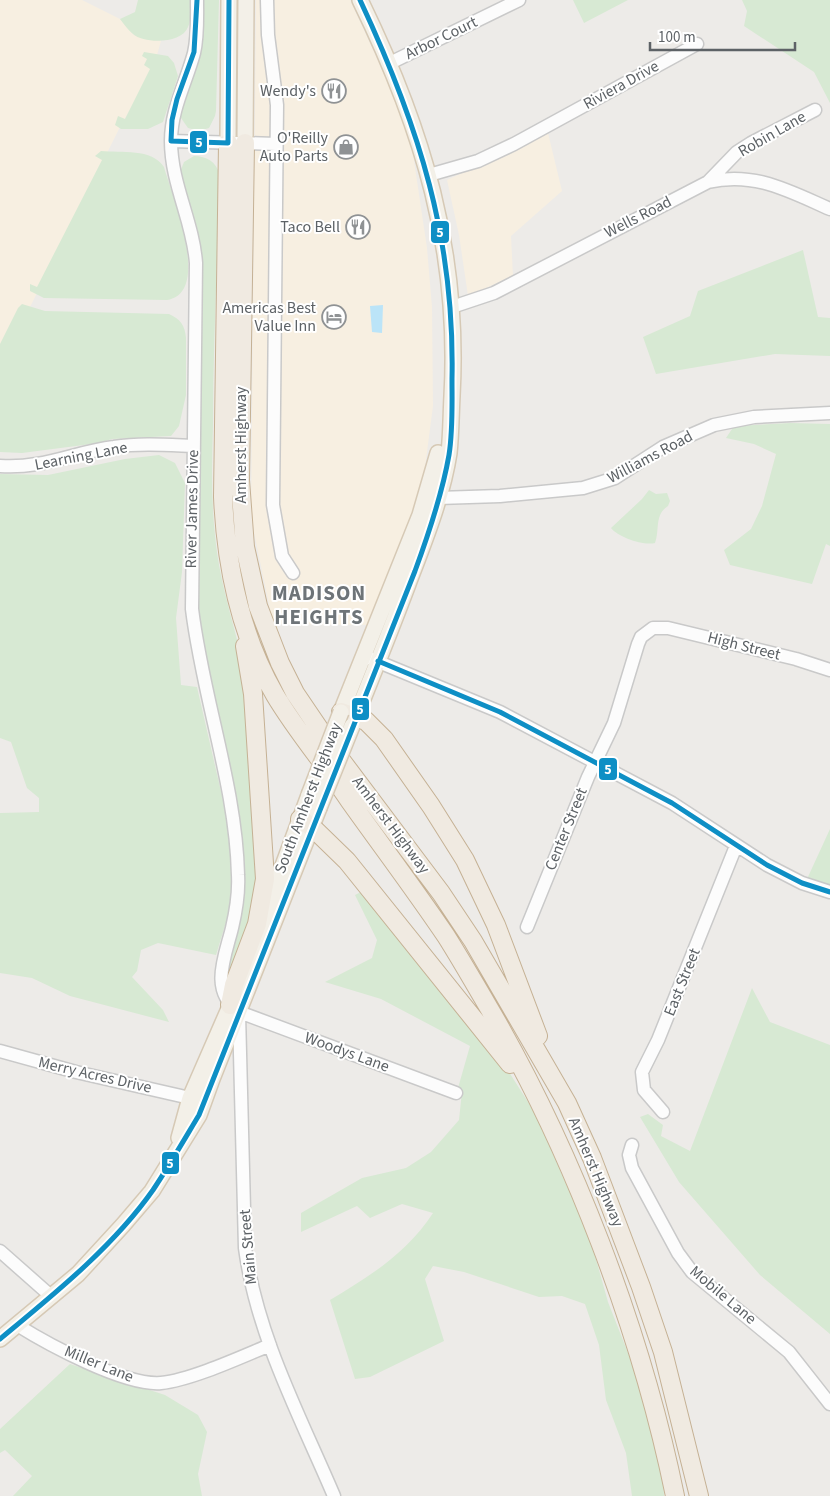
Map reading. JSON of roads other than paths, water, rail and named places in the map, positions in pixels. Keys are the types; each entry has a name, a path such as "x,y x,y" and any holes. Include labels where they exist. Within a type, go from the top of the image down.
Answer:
{"highway":[{"name":"Amherst Highway","path":"236,143 223,497 225,531 236,594 254,648 274,694 301,735 346,794 446,936 501,1030 536,1096 596,1233 635,1346 660,1429 675,1496"},
{"name":"Amherst Highway","path":"236,143 240,480 245,547 258,606 280,663 295,693 335,752 408,846 468,933 567,1103 595,1166 648,1306 663,1352 700,1496"},
{"path":"234,1009 234,985 257,924 265,879 253,694 236,594"},
{"path":"350,718 366,721 384,739 431,806 464,860 496,925 539,1040 567,1103"},
{"path":"306,823 347,861 512,1066 552,1132"}],"main road":[{"name":"Amherst Highway","path":"229,0 236,143"},
{"name":"Amherst Highway","path":"236,143 246,0"},
{"name":"South Amherst Highway","path":"360,0 390,63 414,126 429,175 440,225 452,307 454,347 448,454 438,498 426,537 371,659"},
{"name":"South Amherst Highway","path":"306,823 319,808 420,515 451,414"},
{"name":"South Amherst Highway","path":"0,1339 78,1274 124,1225 152,1191 199,1115 234,1009 306,823 309,795 350,718"},
{"name":"South Amherst Highway","path":"174,1154 190,1098 234,1009"}],"street":[{"name":"River James Drive","path":"197,0 194,52 177,99 172,120 171,141 176,188 191,227 194,245 192,609 197,651 228,794 238,854 238,898 220,974 221,982 234,1009"},
{"path":"268,0 268,36 277,104 273,505 282,556 293,573"},
{"name":"Arbor Court","path":"390,63 519,0"},
{"name":"Riviera Drive","path":"429,175 478,161 514,144 697,44"},
{"name":"Robin Lane","path":"708,182 738,152 751,143 815,110"},
{"path":"171,141 276,144"},
{"name":"Wells Road","path":"452,307 494,293 708,182 734,178 766,181 830,209"},
{"name":"Williams Road","path":"438,498 500,496 582,488 615,478 663,447 714,425 754,417 830,413"},
{"name":"Learning Lane","path":"0,466 41,465 115,447 192,446"},
{"name":"High Street","path":"657,628 723,640 830,670"},
{"name":"Center Street","path":"526,927 595,763 614,723 638,644 646,632 657,628"},
{"path":"371,659 500,712 672,803 736,846 802,883 830,892"},
{"name":"East Street","path":"663,1112 644,1090 642,1072 661,1031 736,846"},
{"name":"Woodys Lane","path":"234,1009 456,1093"},
{"name":"Main Street","path":"234,1009 245,1248 253,1294 270,1345 334,1496"},
{"name":"Merry Acres Drive","path":"0,1051 76,1072 190,1098"},
{"name":"Mobile Lane","path":"632,1144 629,1155 632,1168 683,1259 706,1285 757,1324 789,1352 830,1404"},
{"path":"0,1251 52,1297"},
{"name":"Miller Lane","path":"17,1325 40,1339 102,1368 150,1383 174,1380 270,1345"}],"water":[{"path":"383,305 382,333 372,332 370,306"}],"place":[{"name":"Wendy's","path":"334,91"},
{"name":"O'Reilly Auto Parts","path":"346,147"},
{"name":"Taco Bell","path":"358,227"},
{"name":"Americas Best Value Inn","path":"334,317"}],"district":[{"name":"MADISON HEIGHTS","path":"319,605"}]}
